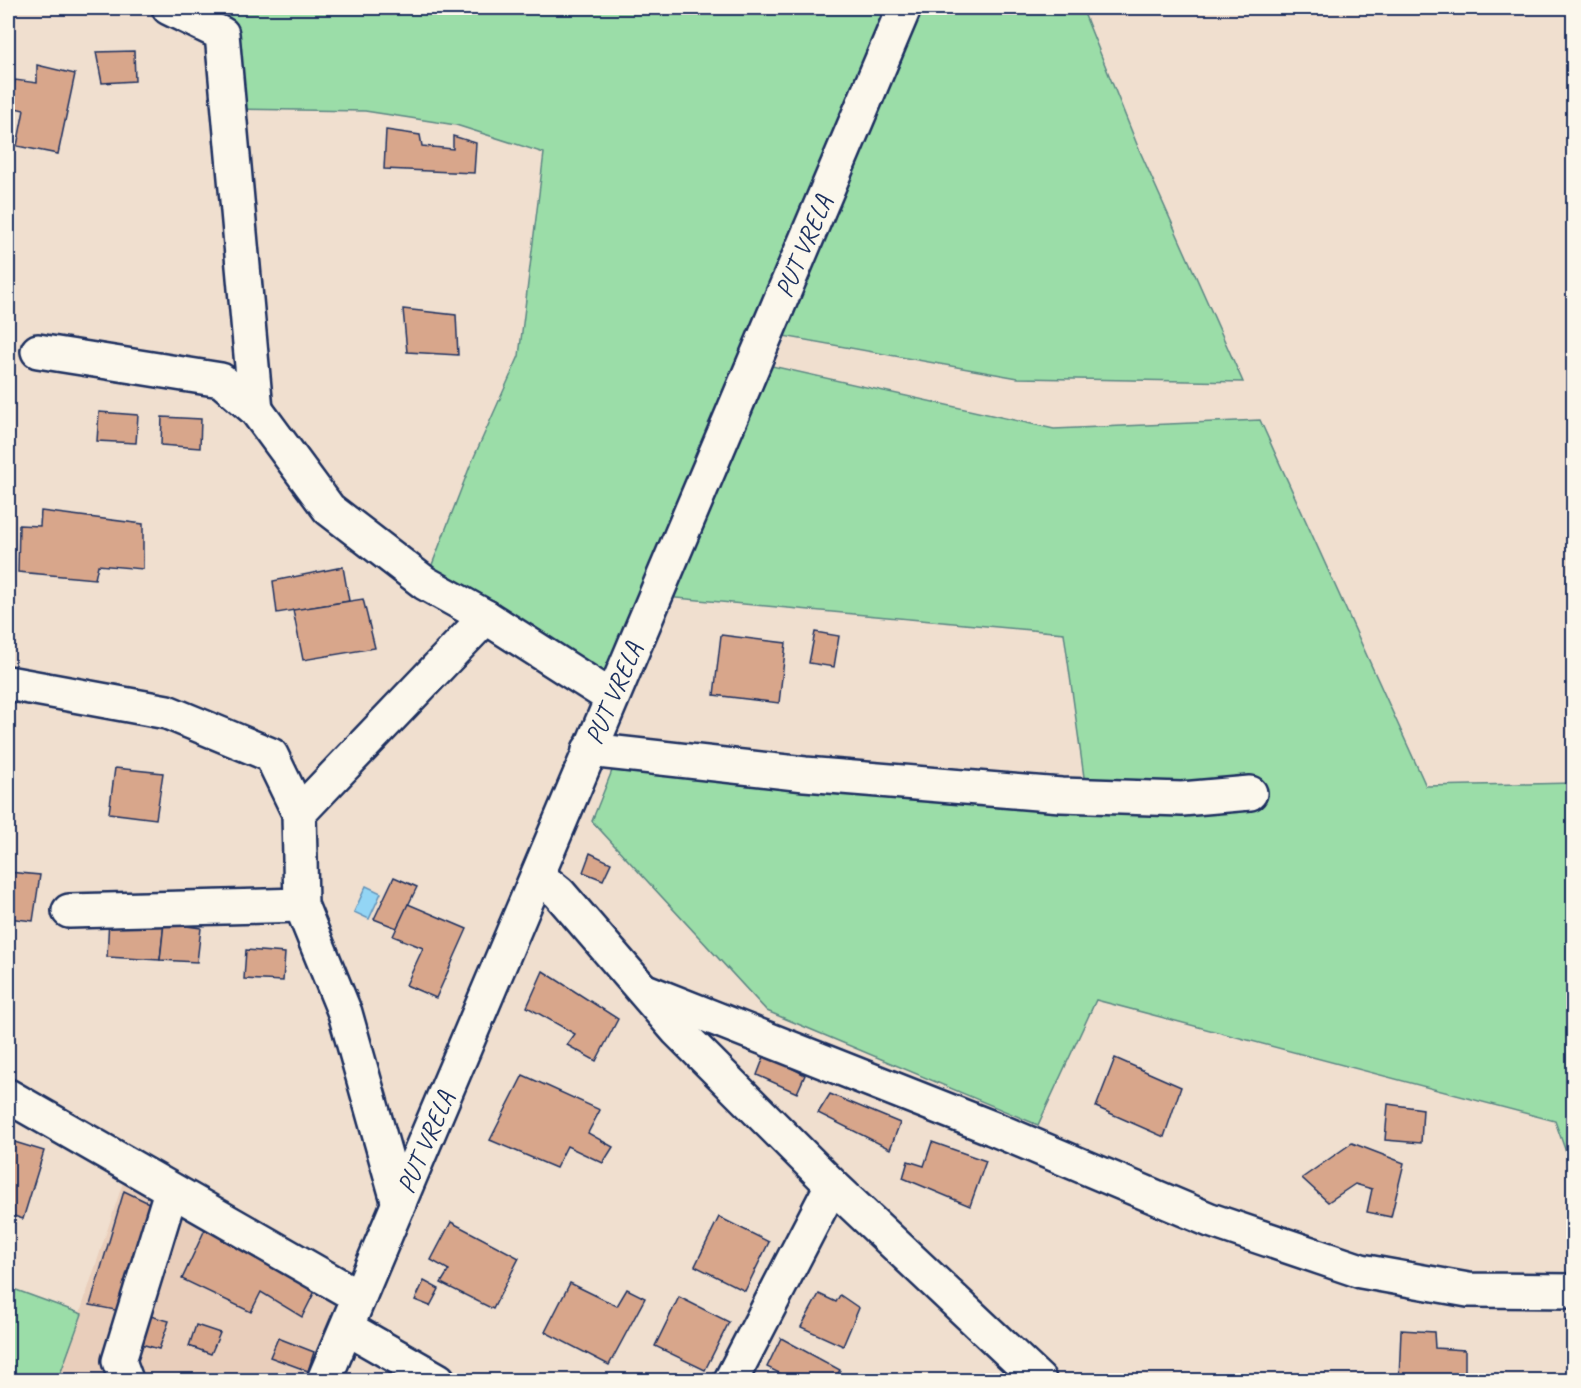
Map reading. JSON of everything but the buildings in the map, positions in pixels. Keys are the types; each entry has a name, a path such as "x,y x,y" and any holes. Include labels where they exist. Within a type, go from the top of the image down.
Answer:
{"street":[{"path":"169,8 222,34 256,410"},
{"name":"PUT VRELA","path":"324,1380 904,8"},
{"path":"38,351 221,380 256,410 329,509 425,584 486,617 611,697"},
{"path":"299,813 486,617"},
{"path":"8,683 167,712 271,755 299,813 301,905 345,1013 399,1204"},
{"path":"589,750 805,774 1061,795 1182,799 1250,793"},
{"path":"538,876 559,893 676,1030 832,1185 1039,1380"},
{"path":"69,910 301,905"},
{"path":"643,990 992,1128 1209,1220 1361,1271 1468,1290 1574,1291"},
{"path":"8,1096 358,1297"},
{"path":"731,1380 832,1185"},
{"path":"126,1380 119,1361 171,1191"},
{"path":"347,1328 438,1380"}],"shaded area":[{"path":"129,1164 359,1297 324,1380 58,1380"}],"green space":[{"path":"172,8 1082,8 1138,147 1243,382 1018,378 767,333 754,362 1054,429 1260,420 1426,786 1573,783 1573,1172 1555,1121 1096,1000 1038,1125 767,1011 592,821 625,738 1088,806 1064,633 654,596 611,697 425,583 470,466 519,356 544,153 456,125 365,111 228,109 208,24"},
{"path":"8,1287 82,1314 58,1380 8,1380"}],"water":[{"path":"366,886 381,893 369,919 354,912"}]}
